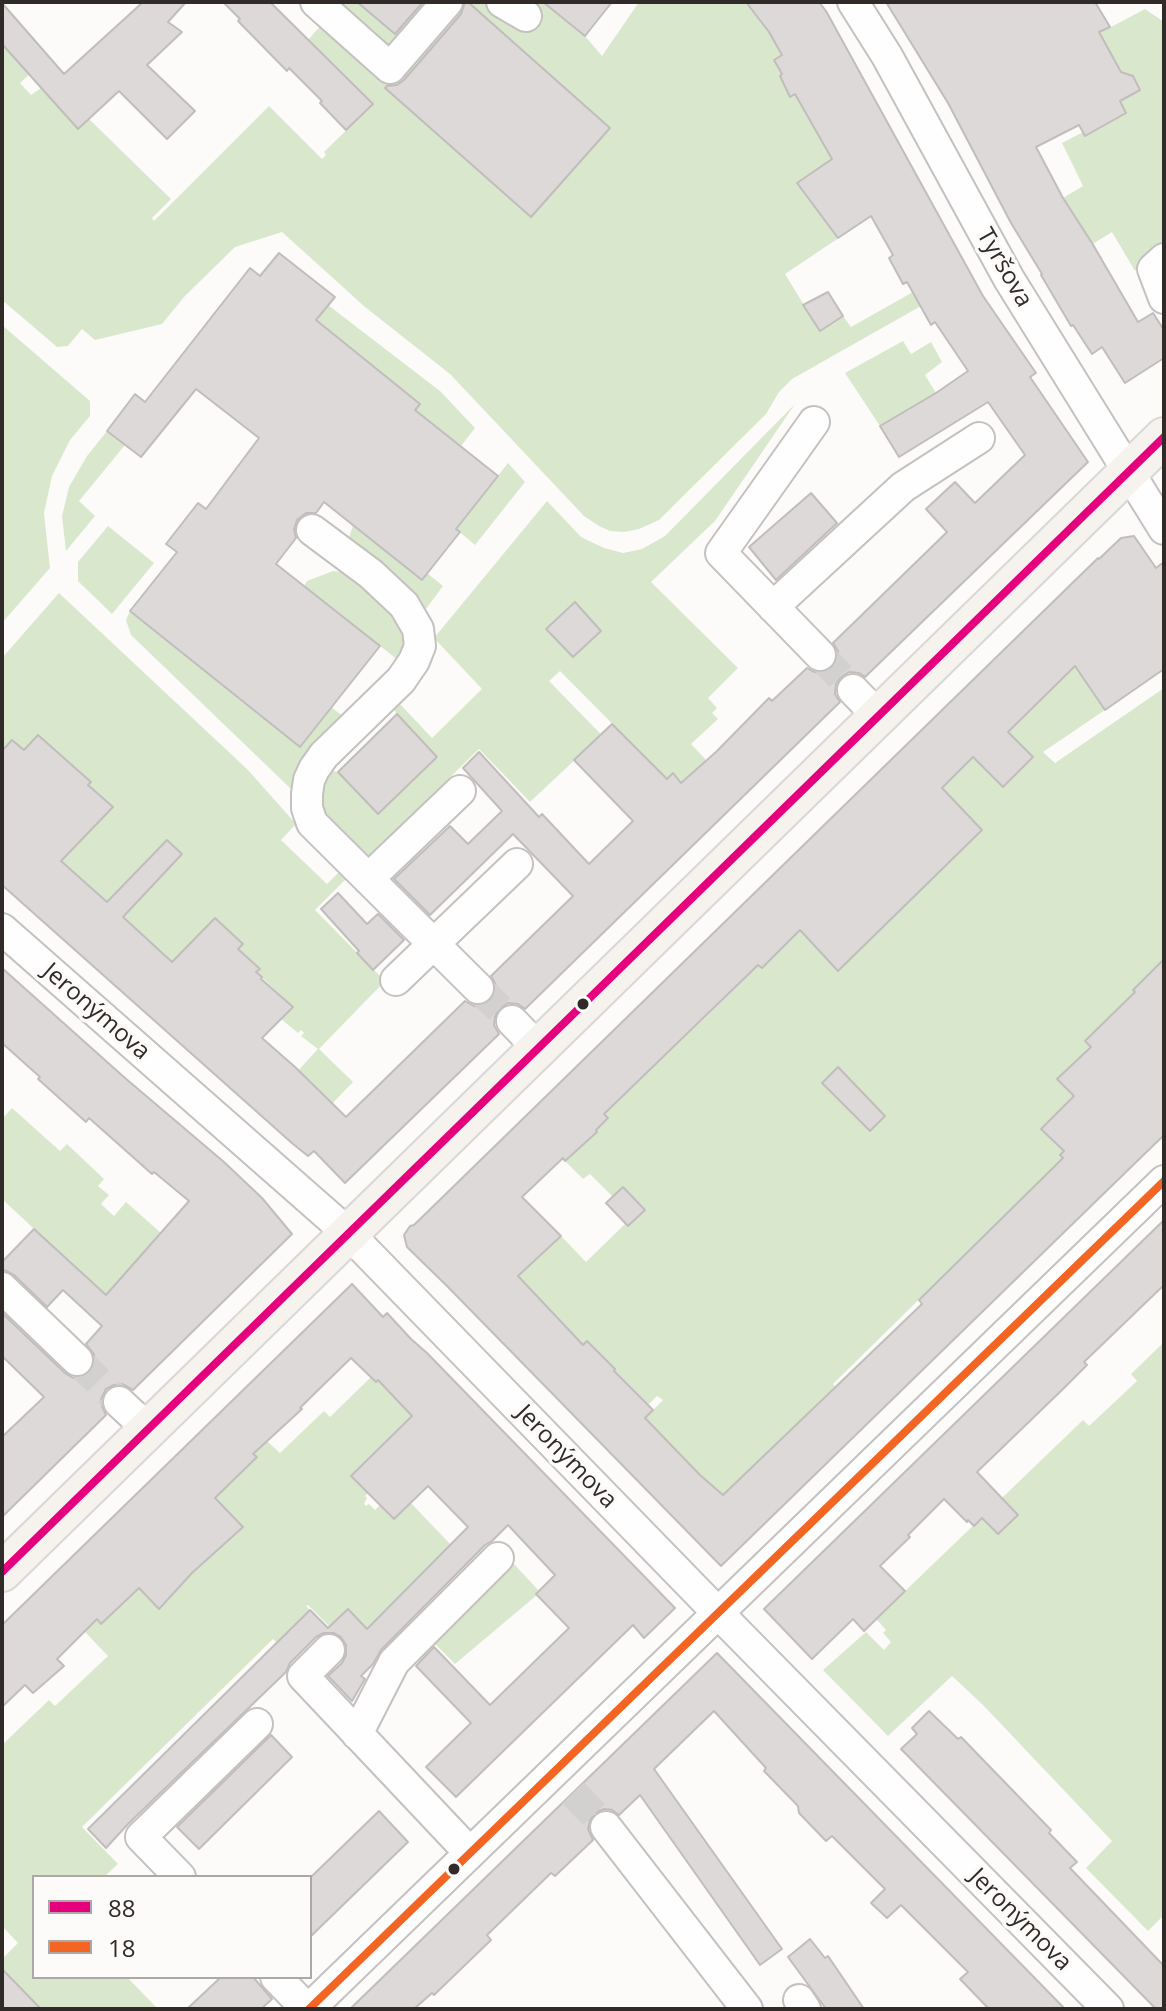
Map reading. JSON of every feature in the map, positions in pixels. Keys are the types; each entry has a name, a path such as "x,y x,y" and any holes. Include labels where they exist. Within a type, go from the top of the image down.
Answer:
{"main road":[{"path":"2,1572 538,1048 866,703 1164,437"}],"street":[{"path":"316,2 390,68 447,2"},
{"name":"Tyršova","path":"857,3 1009,279 1164,529"},
{"path":"1164,259 1153,269 1164,298"},
{"path":"814,422 721,553 820,655"},
{"path":"773,607 903,487 979,438"},
{"path":"312,530 371,574 404,605 418,629 420,646 401,680 324,755 314,769 307,794 312,823 478,988"},
{"path":"368,879 460,791"},
{"path":"396,980 517,864"},
{"name":"Jeronýmova","path":"2,929 349,1234 1108,2009"},
{"path":"512,1021 538,1048"},
{"path":"278,1979 308,2009 470,1853 563,1782 718,1613 1164,1181"},
{"path":"2,1288 77,1360"},
{"path":"119,1402 148,1429"},
{"path":"357,1734 394,1662 498,1558"},
{"path":"329,1650 303,1676 470,1853"},
{"path":"178,1875 141,1837 257,1724"},
{"path":"606,1827 747,2009"}],"green space":[{"path":"341,2 542,2 585,36 602,56 639,2 746,2 773,37 782,55 774,60 790,96 802,90 867,219 785,274 820,331 843,316 851,327 913,292 921,306 792,379 779,392 766,414 659,520 624,532 610,531 584,516 450,374 365,307 282,232 235,247 184,297 162,324 95,340 82,329 68,346 57,347 2,300 2,25 24,32 5,48 29,75 20,83 31,95 41,88 78,129 89,119 171,199 152,218 154,221 269,106 322,159 326,155 324,152 372,105 308,40"},
{"path":"1145,9 1164,22 1164,241 1135,271 1112,232 1091,245 1063,198 1083,186 1062,143 1083,132 1086,136 1125,113 1120,101 1140,90 1133,76 1121,72 1092,48 1105,18 1111,27"},
{"path":"328,305 440,391 475,428 461,446 415,410 420,404 316,320"},
{"path":"2,325 90,401 90,416 70,440 52,476 44,513 50,568 2,623"},
{"path":"903,341 911,354 931,342 942,362 925,375 936,393 880,426 845,373"},
{"path":"795,404 715,521 651,582 738,668 708,698 717,708 712,713 718,719 691,744 707,761 681,783 673,773 667,779 560,671 549,681 628,762 579,756 530,802 479,749 362,863 326,828 315,796 325,770 338,772 378,813 435,758 439,759 396,713 390,702 414,688 400,704 432,738 482,689 434,638 547,501 581,537 604,548 623,553 642,549 665,536","holes":["575,602 601,630 573,657 546,629"]},
{"path":"107,431 125,445 79,501 95,516 66,551 62,516 69,487 87,456"},
{"path":"508,463 525,482 475,545 456,529"},
{"path":"353,525 443,586 420,617 359,553 349,538"},
{"path":"108,526 154,563 112,614 78,581 78,562"},
{"path":"333,571 360,574 407,631 403,664 304,586 307,581"},
{"path":"59,593 248,770 296,824 281,840 327,884 343,868 349,876 315,910 385,981 319,1049 353,1082 327,1109 323,1095 309,1081 293,1076 318,1049 301,1036 304,1033 301,1030 298,1033 281,1019 293,1007 256,972 259,969 179,970 107,901 60,862 84,790 90,782 38,735 24,750 12,740 2,751 2,658","holes":["148,859 164,873 142,897 133,888 108,901","215,918 242,944 211,949 197,936"]},
{"path":"130,611 299,746 331,707 348,720 300,790 291,789 131,635 126,620"},
{"path":"1103,635 1105,710 1043,752 1055,763 1164,688 1164,1068 950,1269 717,1501 717,1490 645,1418 663,1400 657,1396 640,1413 615,1369 587,1341 580,1347 518,1276 561,1236 586,1262 626,1223 629,1226 645,1210 623,1187 613,1197 590,1174 583,1179 564,1160 597,1132 608,1118 604,1114 706,1017 756,963 762,968 973,757 1004,787 1033,757 1004,727 1039,701"},
{"path":"12,1108 60,1151 67,1144 104,1179 98,1186 109,1195 101,1204 114,1216 126,1202 161,1233 106,1296 2,1199 2,1119"},
{"path":"1164,1342 1164,1915 1148,1931 1086,1868 1112,1841 952,1676 888,1736 823,1670 866,1632 884,1650 891,1642 876,1619 1083,1420 1089,1426 1137,1381 1131,1374"},
{"path":"371,1377 380,1378 390,1393 414,1414 352,1476 368,1493 365,1496 366,1506 369,1504 375,1510 380,1505 394,1519 411,1503 451,1545 367,1628 348,1609 330,1627 306,1606 310,1610 277,1643 273,1639 82,1827 118,1864 106,1875 32,1875 32,1979 129,1979 158,2009 41,2009 2,1969 2,1959 18,1943 2,1926 2,1745 49,1700 55,1706 108,1656 85,1632 97,1619 102,1624 124,1602 215,1498 256,1458 253,1454 267,1441 280,1453 324,1411 330,1417"},
{"path":"514,1564 539,1591 537,1595 455,1664 433,1642"}],"building":[{"path":"143,2 186,2 168,22 182,32 147,65 195,111 167,139 119,91 78,129 2,44 2,3 64,74"},
{"path":"223,2 270,2 373,104 346,130 320,103 322,101 289,68 287,71"},
{"path":"357,2 423,2 395,34"},
{"path":"465,2 610,128 531,217 385,88 404,80 461,14"},
{"path":"543,2 612,2 585,36"},
{"path":"746,2 819,2 826,11 983,296 1036,373 1030,377 1088,462 865,677 849,672 840,678 835,694 840,702 525,1009 508,1003 499,1009 494,1025 499,1034 345,1183 314,1151 308,1156 293,1144 2,885 2,751 12,740 24,750 38,735 91,782 88,785 113,807 61,861 107,902 167,840 182,854 123,917 172,962 215,918 243,944 238,949 260,969 256,972 261,979 293,1007 262,1038 346,1117 465,1001 474,1006 490,1001 496,992 491,976 573,896 513,834 430,915 394,879 450,826 468,844 502,811 463,768 479,752 539,817 542,814 589,864 633,821 574,760 612,724 667,779 673,773 681,783 769,698 772,701 807,668 824,673 833,667 838,651 833,643 947,532 926,509 955,482 975,503 1025,455 988,402 899,457 880,426 968,371 935,322 931,325 907,282 903,284 889,258 893,255 871,216 838,238 797,183 832,159 795,94 790,97 774,60 782,55"},
{"path":"886,2 1095,2 1110,27 1099,32 1121,72 1133,76 1140,90 1120,101 1126,113 1085,136 1079,125 1036,147 1138,322 1153,313 1164,330 1164,358 1125,383 1102,347 1092,354 1071,326 1041,275 948,103"},
{"path":"279,253 335,297 316,320 420,404 415,410 498,476 456,529 460,532 422,580 324,502 316,513 306,513 297,520 294,529 296,538 276,564 380,646 300,747 130,611 177,552 166,544 198,503 206,509 259,438 196,389 141,457 107,431 135,394 145,402 250,268 260,276"},
{"path":"828,292 843,316 820,331 803,305"},
{"path":"811,493 837,523 776,580 749,547"},
{"path":"1134,536 1156,568 1164,562 1164,669 1105,710 1075,666 1008,732 1033,757 1003,787 973,757 942,788 982,830 838,971 800,930 762,968 758,965 604,1114 608,1118 597,1132 565,1161 563,1158 522,1197 561,1236 518,1276 583,1345 587,1341 615,1369 653,1410 645,1418 723,1495 922,1304 919,1300 1063,1158 1060,1155 1064,1151 1041,1129 1074,1096 1057,1079 1091,1047 1085,1041 1164,959 1164,1135 721,1566 407,1247 404,1235 1098,558 1121,538"},
{"path":"575,602 601,631 573,657 546,629"},
{"path":"397,714 437,757 378,814 338,772"},
{"path":"338,893 367,924 378,914 404,940 373,970 321,909"},
{"path":"2,968 224,1162 262,1198 292,1234 133,1390 122,1384 106,1389 101,1399 106,1415 2,1517 2,1437 44,1397 2,1356 2,1313 73,1378 83,1377 94,1365 94,1354 86,1344 102,1326 63,1290 47,1307 14,1275 2,1270 2,1262 34,1229 106,1295 189,1201 154,1172 152,1174 89,1118 86,1122 2,1043"},
{"path":"838,1067 885,1116 870,1131 822,1083"},
{"path":"623,1187 645,1210 628,1226 606,1203"},
{"path":"1164,1220 1164,1285 977,1472 1018,1515 998,1534 982,1518 974,1526 967,1522 944,1499 880,1566 905,1591 864,1631 853,1619 812,1659 764,1609"},
{"path":"352,1284 383,1317 387,1313 427,1353 675,1608 644,1638 633,1625 456,1797 426,1767 471,1723 416,1666 434,1647 490,1705 569,1628 536,1594 555,1575 508,1525 381,1650 361,1676 365,1679 352,1701 328,1676 342,1663 346,1645 334,1633 324,1633 316,1637 290,1663 286,1672 106,1848 88,1829 310,1610 328,1628 348,1609 367,1629 468,1527 428,1486 394,1519 351,1476 412,1416 378,1380 376,1382 351,1358 253,1454 257,1457 215,1498 243,1527 192,1573 159,1609 139,1588 101,1624 97,1619 57,1659 64,1666 33,1693 25,1685 2,1707 2,1625"},
{"path":"717,1653 1065,2009 989,2009 960,1979 968,1972 901,1905 887,1918 871,1903 885,1889 832,1836 826,1841 799,1813 798,1806 714,1711 654,1769 782,1949 760,1965 640,1795 619,1815 604,1809 594,1813 588,1829 593,1840 555,1876 551,1873 487,1935 491,1940 434,1995 432,1993 414,2009 350,2009"},
{"path":"929,1711 958,1739 961,1737 1051,1830 1049,1833 1077,1862 1070,1868 1164,1966 1164,2009 1156,2009 901,1749 917,1734 912,1728"},
{"path":"271,1735 292,1757 199,1849 177,1827"},
{"path":"379,1811 408,1842 312,1935 312,1876"},
{"path":"810,1939 825,1958 828,1956 864,2009 826,2009 788,1957"},
{"path":"2,1969 41,2009 2,2009"},
{"path":"219,1979 255,1979 272,1999 261,2009 187,2009"}],"tunnel":[{"path":"820,655 853,690"},
{"path":"478,988 512,1021"},
{"path":"77,1360 119,1402"},
{"path":"573,1793 606,1827"}],"transit line":[{"name":"88","path":"2,1572 1164,437"},
{"name":"18","path":"309,2009 1164,1181"}]}
